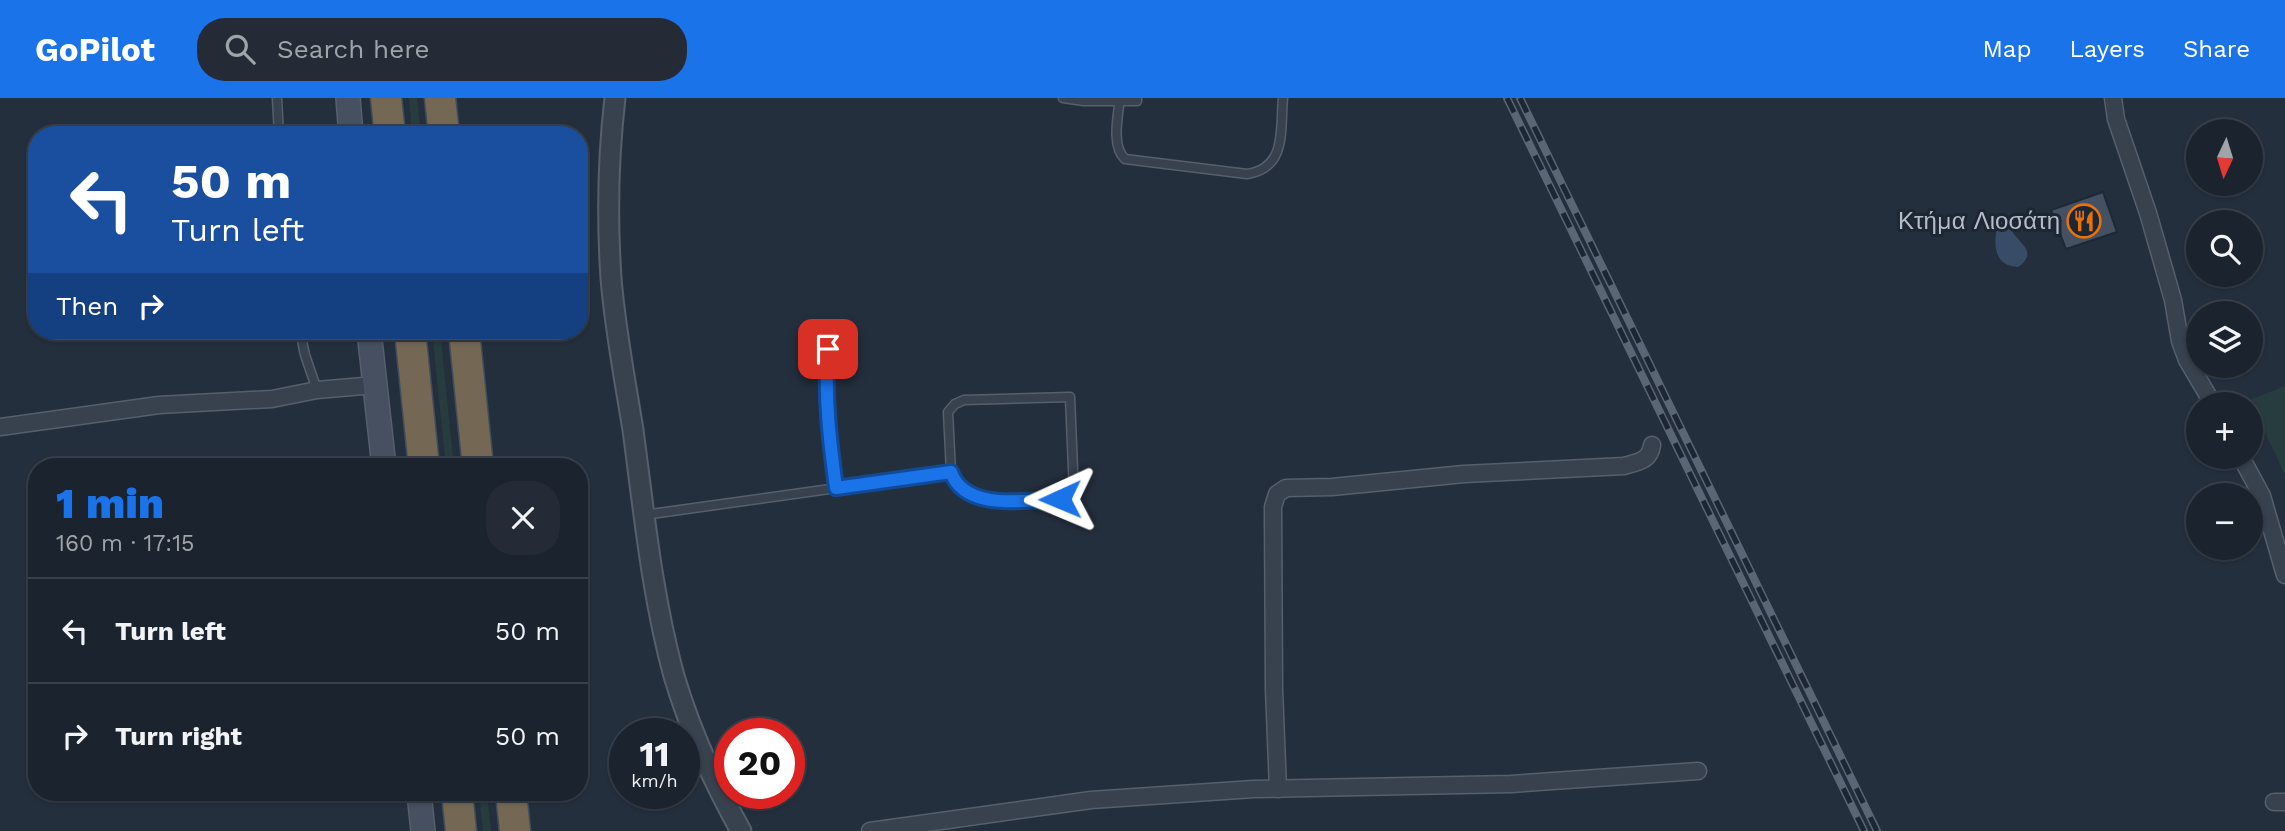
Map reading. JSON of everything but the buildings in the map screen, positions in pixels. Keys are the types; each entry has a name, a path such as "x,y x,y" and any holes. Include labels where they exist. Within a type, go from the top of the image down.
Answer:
{"highway":[{"path":"386,98 389,126"},
{"path":"440,98 443,126"},
{"path":"411,340 423,458"},
{"path":"465,340 477,458"},
{"path":"458,801 461,831"},
{"path":"512,801 514,831"}],"main road":[{"path":"348,98 350,126"},
{"path":"370,340 383,458"},
{"path":"420,801 423,831"}],"street":[{"path":"615,98 608,201 611,279 644,514 663,626 680,695 696,741 741,831"},
{"path":"2113,98 2116,119 2173,300 2180,341 2187,360 2206,392"},
{"path":"0,427 159,405 272,399 317,390 375,384"},
{"path":"1278,789 1274,689 1273,520 1277,494 1286,488 1332,487 1464,474 1624,466 1643,461 1649,456 1652,445"},
{"path":"2247,469 2262,496 2285,575"},
{"path":"870,831 1091,800 1278,789 1511,784 1698,771"}],"lane":[{"path":"277,98 279,126"},
{"path":"1063,98 1084,101 1137,101 1138,98"},
{"path":"1119,99 1117,143 1119,154 1125,159 1247,174 1257,173 1268,167 1276,155 1283,98"},
{"path":"302,340 317,390"},
{"path":"828,349 827,413 836,488"},
{"path":"1070,397 1074,493 1060,499 985,501 960,488 951,472 948,412 955,404 964,400 1070,397"},
{"path":"644,514 951,472"}],"green space":[{"path":"409,98 417,98 420,126 411,126"},
{"path":"433,340 441,340 453,458 445,458"},
{"path":"2285,386 2285,475 2263,428 2263,395"},
{"path":"480,801 488,801 491,831 483,831"}],"water":[{"path":"2004,221 2011,225 2013,233 2026,250 2027,258 2018,267 2004,263 1997,252 1998,223"}],"railway":[{"path":"1507,98 1864,831"},
{"path":"1520,98 1877,831"}],"place":[{"name":"Κτήμα Λιοσάτη","path":"2084,221"}],"route":[{"path":"828,349 827,413 836,488 951,472 960,488 985,501 1060,499"}]}
